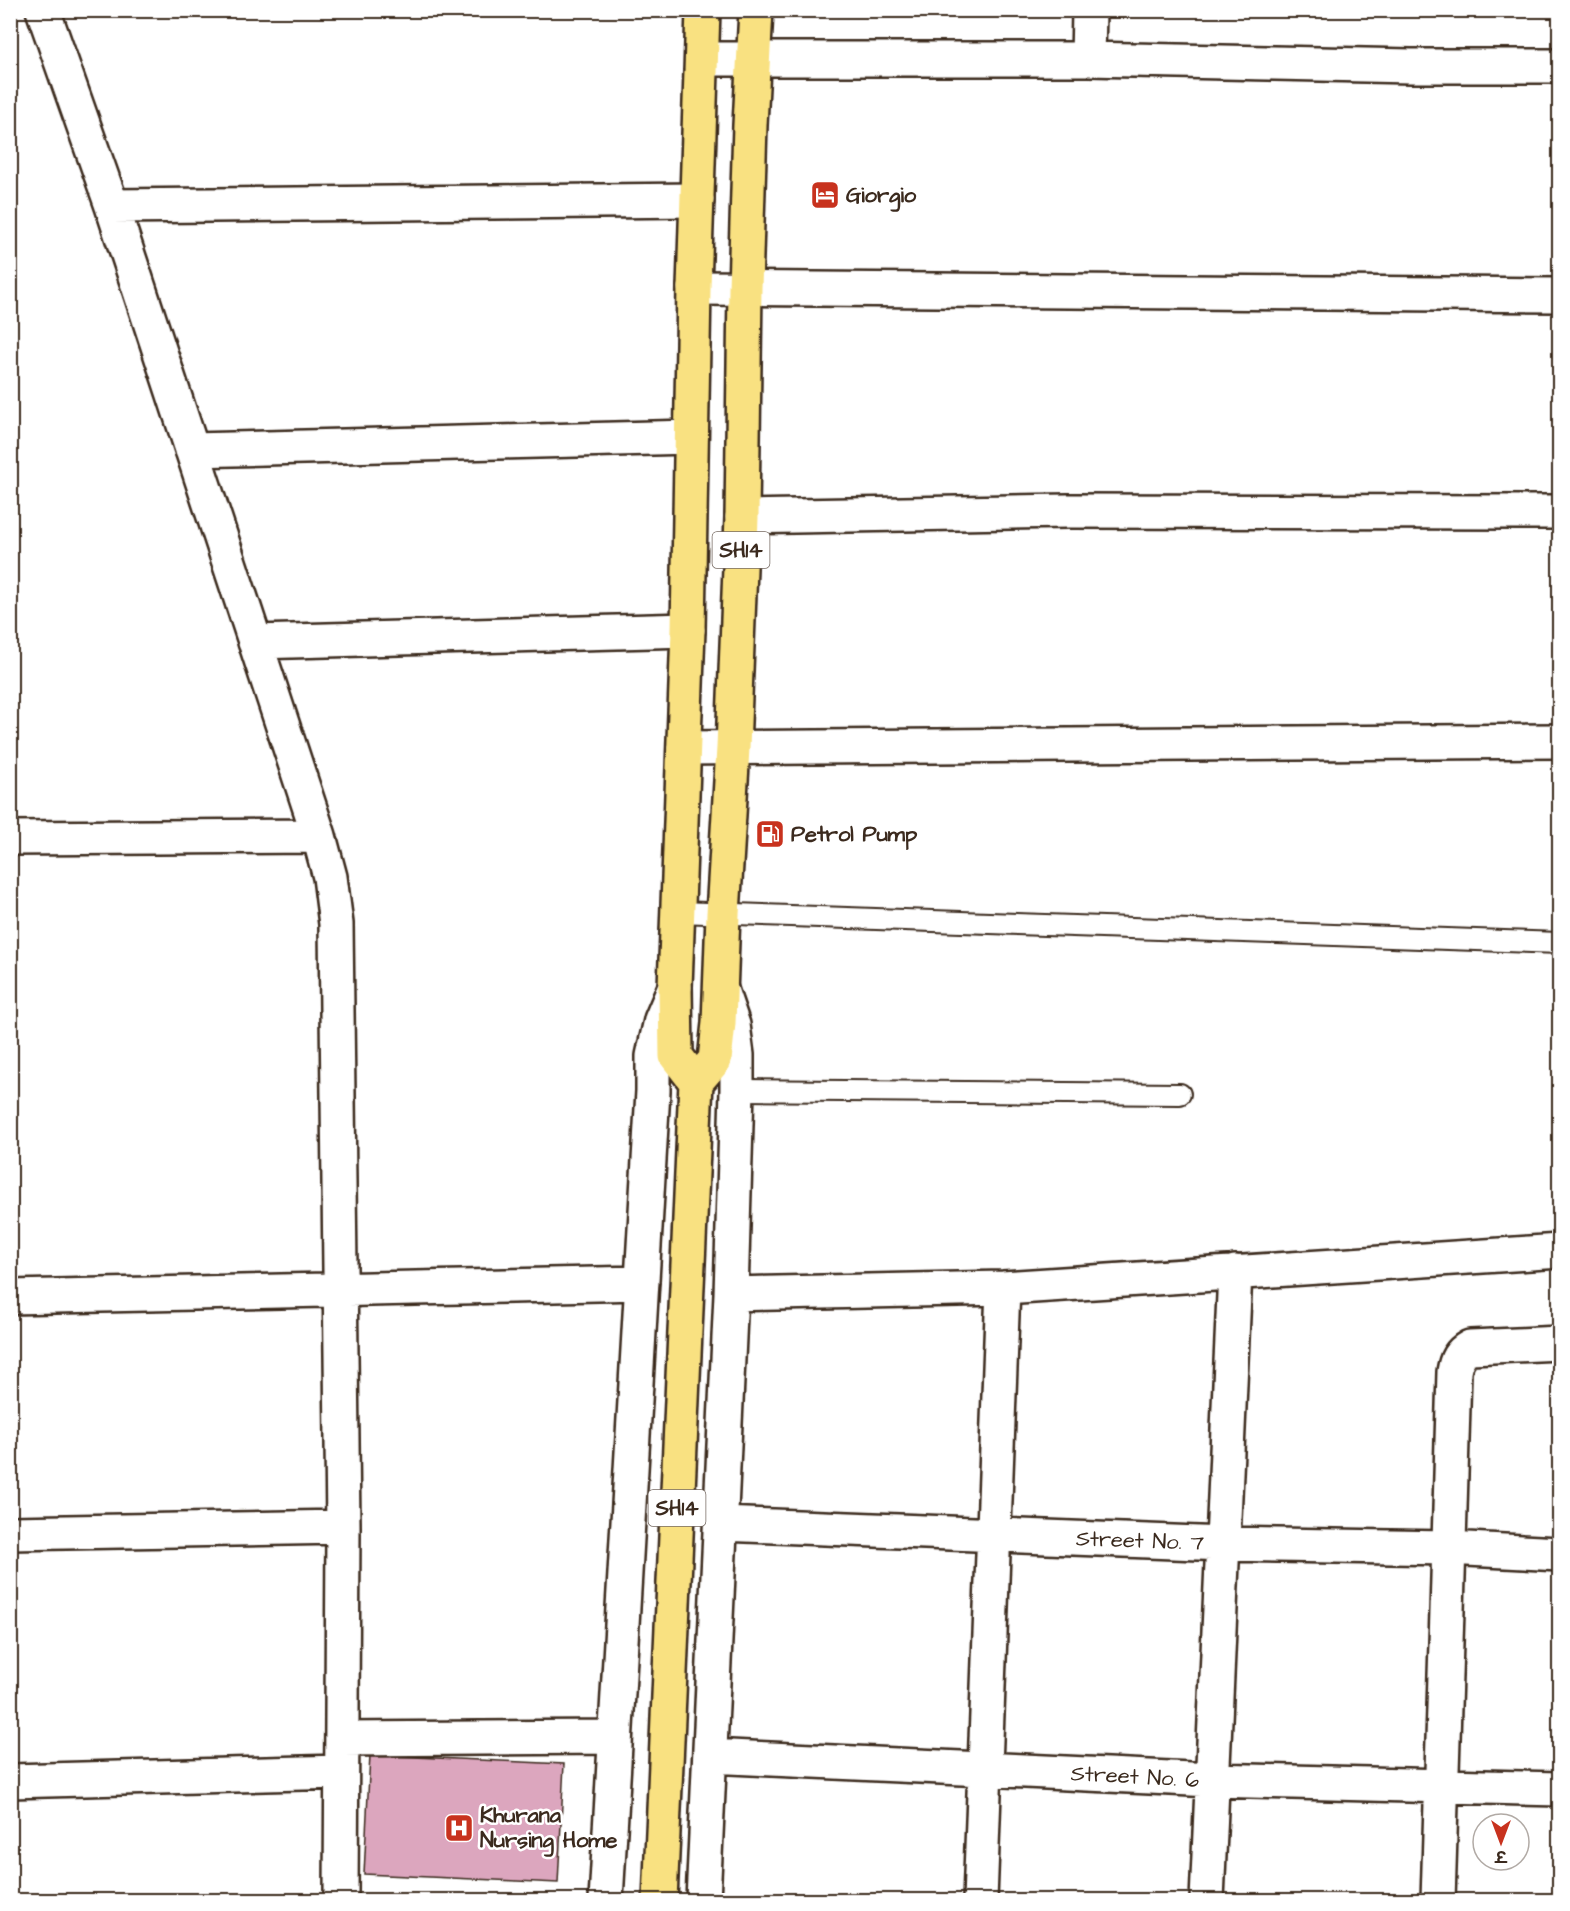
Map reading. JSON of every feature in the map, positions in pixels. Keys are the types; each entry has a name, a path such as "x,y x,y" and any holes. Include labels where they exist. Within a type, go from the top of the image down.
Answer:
{"main road":[{"name":"SH14","path":"696,1082 676,1056 675,987 688,630 694,288 703,10"},
{"name":"SH14","path":"660,1900 696,1082 715,1060 733,748 742,517 750,125 756,10"}],"street":[{"path":"43,10 112,206 319,836 330,877 336,924 341,1289 343,1527 341,1900"},
{"path":"1088,59 1089,10"},
{"path":"702,59 1088,59 1412,66 1560,66"},
{"path":"112,206 697,200"},
{"path":"694,288 1560,295"},
{"path":"192,450 691,437"},
{"path":"742,517 1068,511 1560,512"},
{"path":"255,642 688,630"},
{"path":"684,748 1560,741"},
{"path":"10,838 319,836"},
{"path":"703,1900 731,1294 737,1090 734,1025 720,986"},
{"path":"606,1900 653,1091 653,1056 661,1020 675,987"},
{"path":"731,1294 1003,1288 1560,1251"},
{"path":"1207,1900 1234,1272"},
{"path":"10,1298 642,1283"},
{"path":"980,1900 1003,1288"},
{"path":"1438,1900 1456,1361 1462,1351 1470,1347 1560,1343"},
{"name":"Street No. 7","path":"721,1524 994,1536 1224,1544 1448,1548 1560,1554"},
{"path":"10,1533 343,1527"},
{"path":"342,1739 615,1737"},
{"name":"Street No. 6","path":"710,1756 1212,1780 1560,1789"},
{"path":"10,1780 341,1772"}],"lane":[{"path":"678,912 1560,943"},
{"path":"737,1090 1180,1094"}],"building":[{"path":"370,1755 564,1764 558,1883 364,1874"}],"place":[{"name":"Giorgio","path":"825,195"},
{"name":"Petrol Pump","path":"770,834"},
{"name":"Khurana Nursing Home","path":"459,1828"}]}
